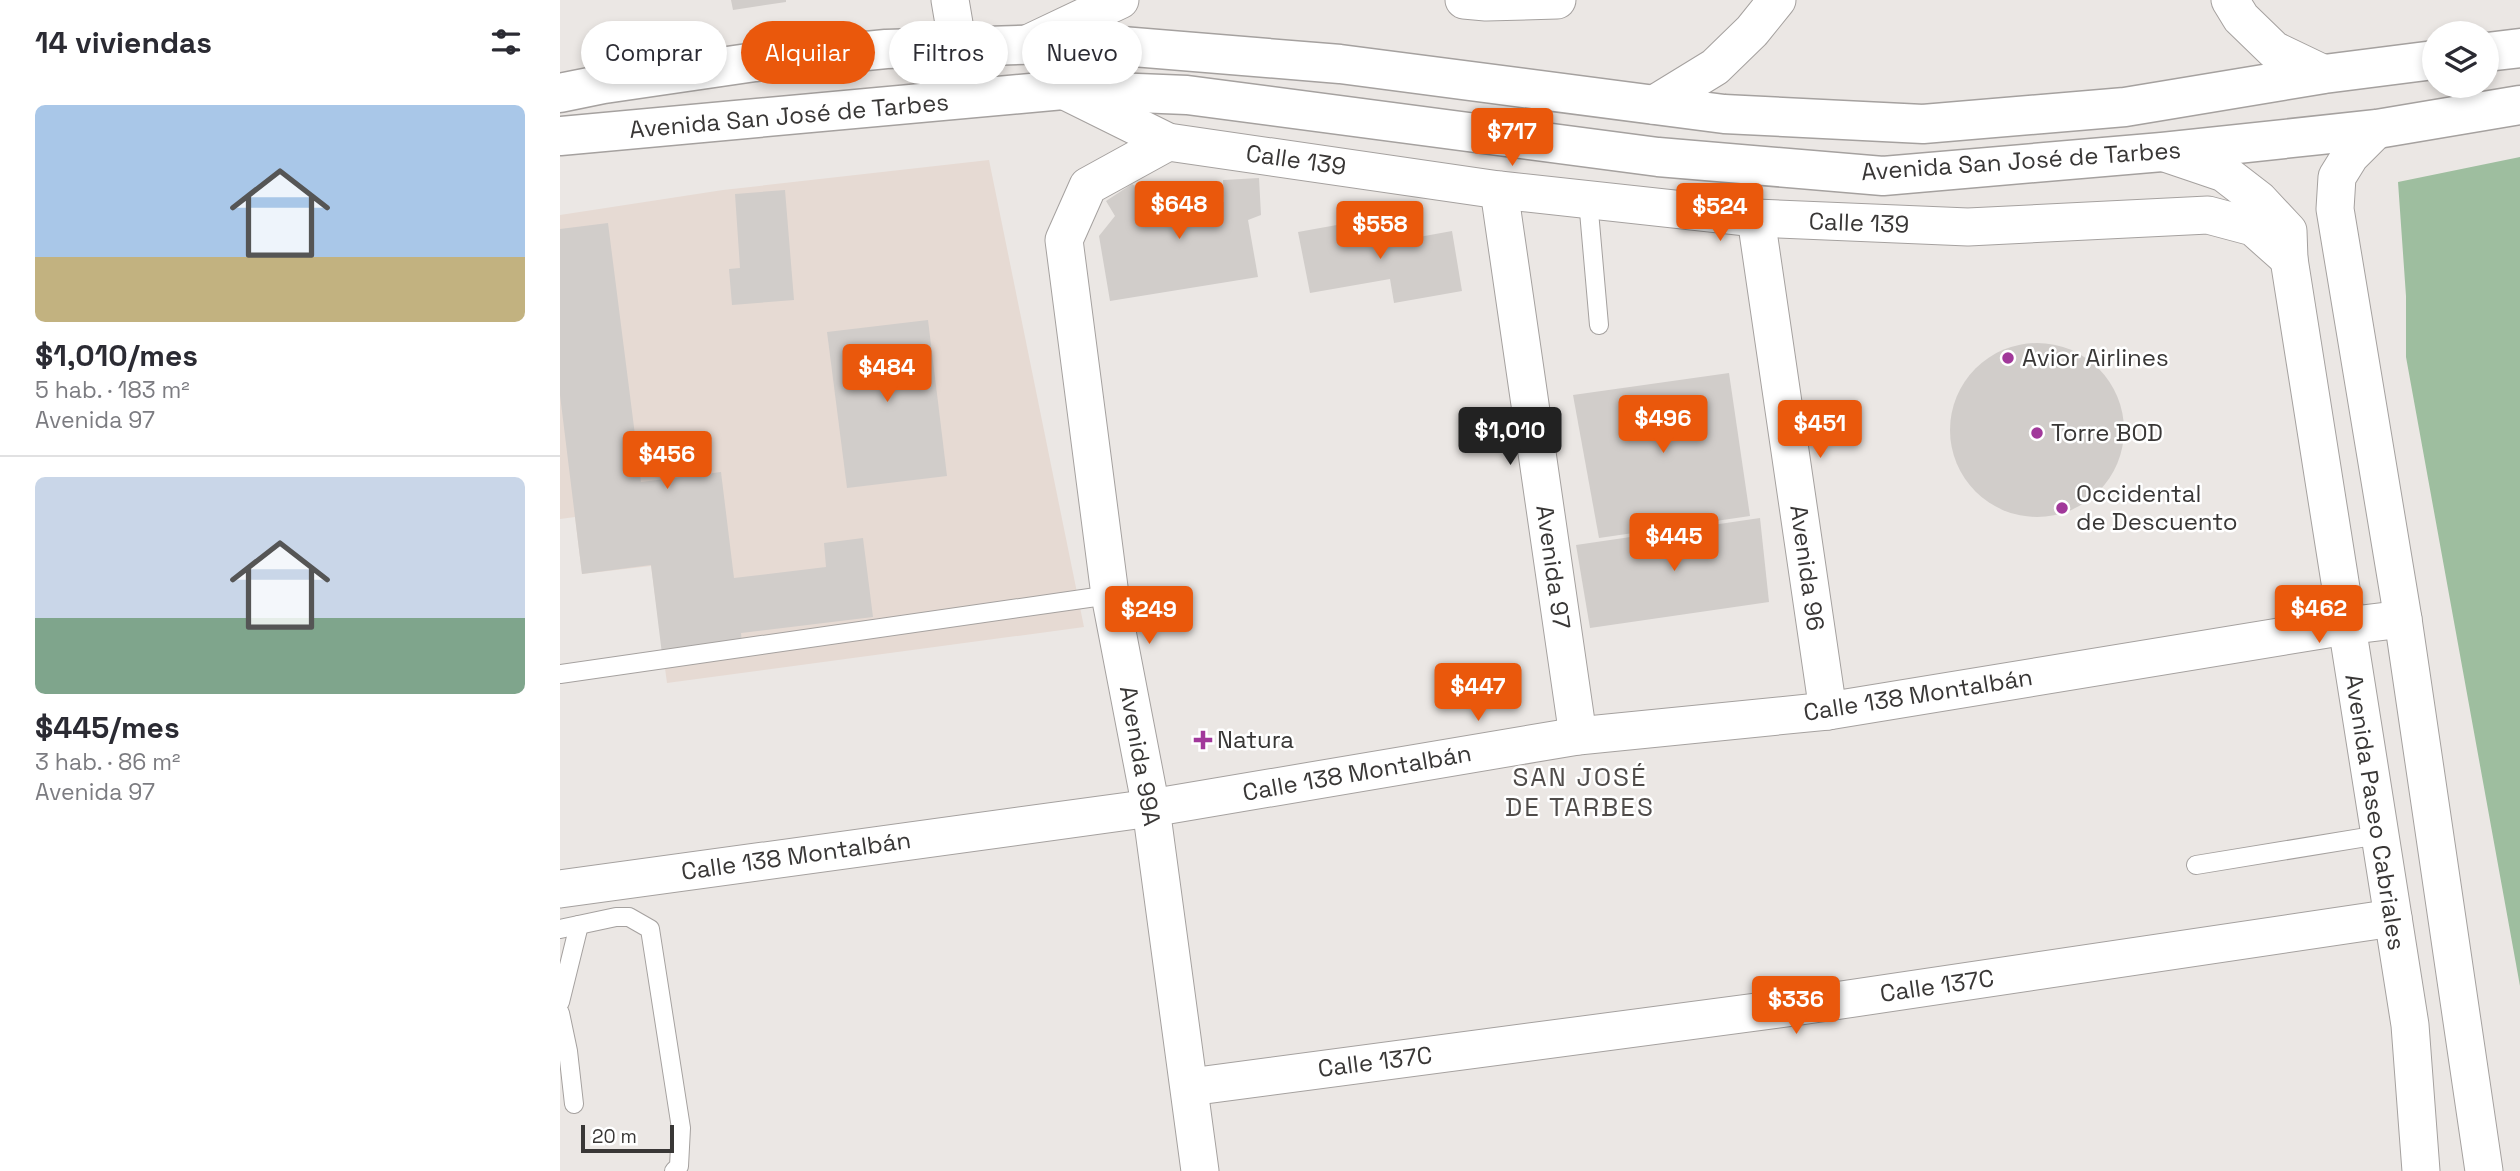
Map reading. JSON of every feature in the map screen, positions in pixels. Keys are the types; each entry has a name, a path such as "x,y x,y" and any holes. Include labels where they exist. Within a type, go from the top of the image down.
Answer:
{"street":[{"path":"950,0 954,21"},
{"path":"1076,21 1120,0"},
{"path":"1464,0 1557,0"},
{"path":"1653,105 1715,67 1752,31 1777,0"},
{"path":"2230,0 2241,18 2274,50 2324,74"},
{"name":"Avenida San José de Tarbes","path":"1142,48 1340,64 1724,114 1923,124 2125,107 2324,74 2422,62"},
{"path":"2499,51 2520,48"},
{"name":"Avenida San José de Tarbes","path":"563,91 755,62 889,49"},
{"name":"Avenida San José de Tarbes","path":"569,140 1063,90 1187,95 1658,157 1884,176 2162,152 2377,129 2520,105"},
{"name":"Calle 139","path":"1063,90 1168,142 1499,190 1756,218 1968,227 2208,215 2253,226 2289,259"},
{"path":"2377,129 2350,156 2337,177 2335,209 2403,619 2484,1171"},
{"name":"Avenida 99A","path":"1168,142 1088,186 1064,240 1110,595 1151,808 1200,1171"},
{"name":"Avenida Paseo Cabriales","path":"2162,152 2224,173 2259,200 2288,231 2289,259 2410,1025 2421,1171"},
{"name":"Avenida 97","path":"1499,190 1578,736"},
{"name":"Avenida 96","path":"1756,218 1828,710"},
{"name":"Calle 138 Montalbán","path":"560,889 604,901 1578,736 1828,710 2403,619"},
{"name":"Calle 137C","path":"1190,1087 1780,1009 2393,918"}],"lane":[{"path":"1588,200 1600,325"},
{"path":"560,674 1110,595"},
{"path":"2196,866 2379,835"},
{"path":"560,929 579,925 604,901 650,929 681,1128 679,1166 674,1171"},
{"path":"560,1002 579,925"},
{"path":"560,1013 568,1051 574,1104"}],"shaded area":[{"path":"989,160 1084,627 667,683 651,566 582,574 575,517 560,519 560,215 723,190"}],"green space":[{"path":"2520,157 2520,986 2406,357 2406,296 2398,182"}],"building":[{"path":"731,0 786,0 786,2 733,10"},
{"path":"1259,178 1261,215 1248,220 1258,277 1110,301 1099,236 1115,216 1106,201 1132,184 1166,204 1224,202 1223,180"},
{"path":"785,190 794,300 732,305 729,269 740,268 735,194"},
{"path":"1370,219 1375,245 1452,231 1462,291 1394,303 1390,279 1310,293 1298,232"},
{"path":"608,223 641,482 721,472 734,578 826,567 824,543 863,538 873,617 741,633 742,644 662,654 651,565 582,574 560,395 560,229"},
{"path":"928,320 947,476 847,488 827,332"},
{"name":"Torre BOD","path":"2037,343 2070,349 2099,368 2118,397 2124,430 2118,463 2099,492 2070,511 2037,517 2004,511 1975,492 1956,463 1950,430 1956,397 1975,368 2004,349"},
{"path":"1729,373 1750,516 1599,538 1573,395"},
{"path":"1760,518 1769,602 1590,628 1576,545"}],"place":[{"name":"Avior Airlines","path":"2008,358"},
{"name":"Torre BOD","path":"2037,433"},
{"name":"Occidental de Descuento","path":"2062,508"},
{"name":"Natura","path":"1203,740"}],"district":[{"name":"SAN JOSÉ DE TARBES","path":"1580,792"}]}
